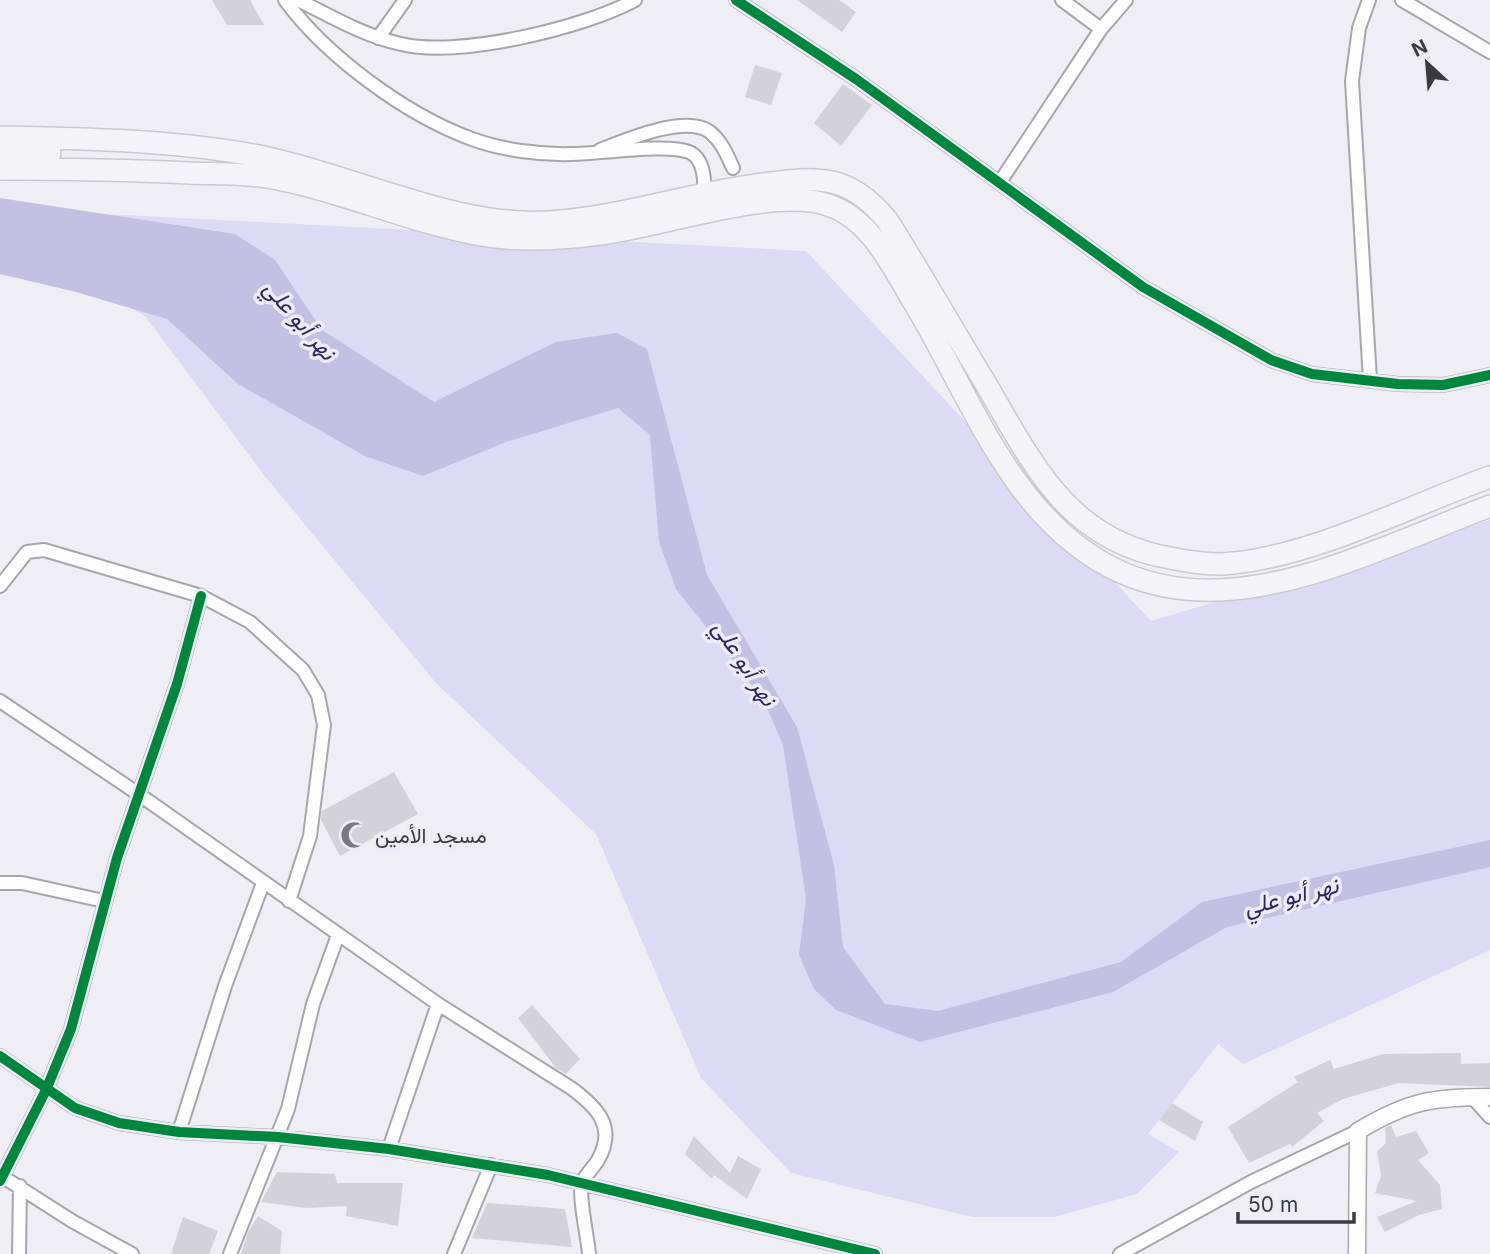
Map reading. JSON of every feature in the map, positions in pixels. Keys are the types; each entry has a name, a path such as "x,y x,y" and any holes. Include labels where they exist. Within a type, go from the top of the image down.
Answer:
{"main road":[{"path":"0,137 188,147 269,158 456,213 503,222 548,222 606,216 704,194 794,180 831,182 853,190 873,204 916,265 1038,474 1066,506 1094,529 1122,546 1191,562 1232,564 1303,549 1490,477"},
{"path":"0,153 141,153 188,147"},
{"path":"0,169 263,176 345,195 482,235 548,239 603,234 739,201 812,201 831,205 857,220 898,275 999,454 1028,496 1079,548 1119,573 1149,583 1201,593 1237,591 1350,559 1490,506"},
{"path":"1339,535 1350,559"}],"street":[{"path":"285,0 314,33 363,76 447,129 473,140 505,147 590,154 677,149 688,152 700,164 705,178 704,194"},
{"path":"298,0 379,38 424,47 474,45 565,26 635,0"},
{"path":"379,38 405,0"},
{"path":"736,0 856,79 1143,287 1271,360 1312,374 1370,380 1443,385 1490,375"},
{"path":"1062,0 1101,29"},
{"path":"1000,182 1101,29 1126,0"},
{"path":"1369,0 1359,28 1352,81 1370,380"},
{"path":"1402,0 1490,52"},
{"path":"590,154 647,133 691,126 710,133 724,147 733,169"},
{"path":"0,586 19,559 27,552 38,550 201,596 250,622 293,659 307,677 320,703 323,742 310,836 289,901"},
{"path":"132,1254 1,1177 46,1090 71,1028 104,901 137,793 171,704 201,596"},
{"path":"0,701 137,793 438,1004 570,1088 598,1111 607,1130 607,1139 598,1160 582,1184 589,1254"},
{"path":"0,883 22,883 104,901"},
{"path":"179,1132 225,986 263,883"},
{"path":"230,1254 278,1137 323,969 338,935"},
{"path":"389,1149 438,1004"},
{"path":"0,1056 46,1090 91,1116 179,1132 278,1137 389,1149 491,1166 582,1184 874,1254"},
{"path":"1472,1097 1490,1117"},
{"path":"1120,1254 1251,1182 1413,1102 1490,1097"},
{"path":"1357,1254 1358,1131"},
{"path":"454,1254 491,1166"},
{"path":"19,1254 20,1186"}],"shaded area":[{"path":"68,212 806,251 1151,621 1490,520 1490,950 1243,1064 1218,1044 1148,1134 1179,1152 1137,1194 1054,1217 972,1217 791,1173 701,1078 596,834 436,683 264,475 145,316 12,239"}],"water":[{"name":"نهر أبو علي","path":"0,198 235,234 275,260 322,330 434,402 556,342 617,333 647,349 707,575 797,727 834,865 843,947 885,1004 938,1011 1121,962 1202,902 1490,840 1490,867 1227,927 1113,992 920,1042 836,1010 814,989 799,955 806,899 783,745 763,699 676,589 659,542 650,435 618,408 506,442 423,476 365,456 238,384 167,319 76,292 0,274"}],"building":[{"path":"212,0 250,0 264,25 227,25"},
{"path":"797,0 839,0 856,12 842,32"},
{"path":"755,65 782,73 771,105 745,97"},
{"path":"843,84 872,105 841,146 814,123"},
{"name":"مسجد الأمين","path":"394,772 418,814 340,856 321,820 322,811"},
{"path":"532,1005 580,1059 566,1074 556,1068 518,1018"},
{"path":"1461,1053 1461,1064 1490,1063 1490,1087 1399,1083 1343,1099 1317,1113 1324,1121 1292,1147 1290,1144 1249,1163 1228,1127 1298,1082 1294,1077 1330,1060 1334,1069 1383,1054"},
{"path":"1172,1103 1203,1122 1195,1141 1159,1120"},
{"path":"1391,1125 1396,1137 1416,1131 1429,1153 1418,1160 1440,1185 1442,1209 1419,1215 1385,1232 1377,1217 1417,1201 1375,1193 1381,1176 1377,1151 1386,1143 1385,1128"},
{"path":"694,1136 730,1173 738,1156 761,1169 747,1199 714,1175 712,1179 685,1154"},
{"path":"277,1172 335,1174 337,1183 403,1183 398,1226 346,1216 347,1206 306,1208 261,1202"},
{"path":"487,1203 565,1209 572,1247 472,1238"},
{"path":"258,1216 282,1231 280,1254 241,1254 248,1232"},
{"path":"183,1217 218,1231 209,1254 171,1254"}],"cycle path":[{"path":"736,0 856,79 1143,287 1271,360 1312,374 1398,384 1443,385 1490,375"},
{"path":"0,1181 46,1090 71,1029 117,858 177,684 201,596"},
{"path":"0,1056 75,1108 119,1123 179,1132 278,1137 389,1149 548,1175 875,1254"}],"place":[{"name":"مسجد الأمين","path":"354,835"}]}
